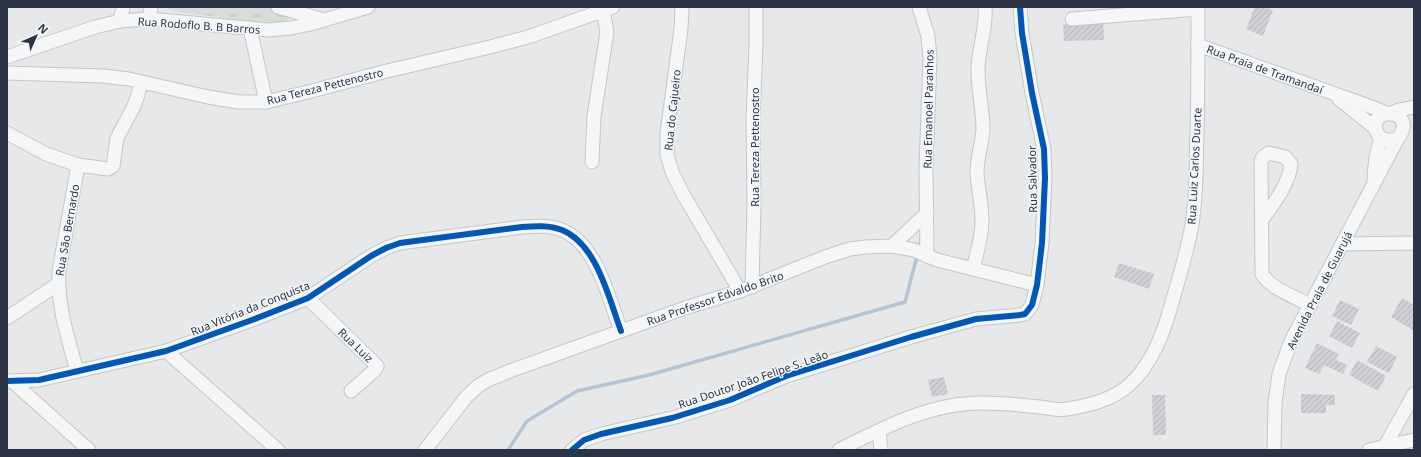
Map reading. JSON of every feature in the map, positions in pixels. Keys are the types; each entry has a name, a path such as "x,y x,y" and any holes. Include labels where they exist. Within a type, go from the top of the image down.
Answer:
{"street":[{"path":"120,21 123,7"},
{"path":"278,7 324,20"},
{"name":"Rua Rodoflo B. B Barros","path":"7,57 95,27 150,13 268,30 311,24 368,7"},
{"name":"Rua do Cajueiro","path":"682,7 681,29 667,133 667,155 672,172 683,194 740,291"},
{"name":"Rua Tereza Pettenostro","path":"752,287 754,205 753,119 756,7"},
{"name":"Rua Emanoel Paranhos","path":"919,7 928,36 930,58 926,167 927,256"},
{"path":"974,268 980,242 982,221 977,170 982,132 982,111 978,70 986,19 985,7"},
{"name":"Rua Salvador","path":"1020,7 1022,32 1032,93 1044,149 1045,178 1042,242 1037,284 1032,305"},
{"path":"592,162 594,116 607,32 608,8"},
{"name":"Rua Tereza Pettenostro","path":"7,73 103,76 129,79 208,97 239,102 266,102 528,37 608,8"},
{"path":"1072,18 1198,8"},
{"name":"Rua Luiz Carlos Duarte","path":"839,450 926,411 956,404 1008,403 1065,410 1092,405 1112,396 1129,385 1146,367 1159,341 1169,313 1192,223 1196,167 1198,8"},
{"path":"250,28 266,102"},
{"name":"Rua Praia de Tramandaí","path":"1198,45 1389,113"},
{"path":"7,133 46,154 78,165 108,170 113,166 116,138 133,108 141,82"},
{"name":"Rua Praia de Tramandaí","path":"1332,93 1378,133"},
{"path":"1414,107 1380,116 1376,122 1378,133 1386,141 1393,141 1414,126"},
{"path":"1389,113 1398,116 1402,121 1404,127 1400,136"},
{"name":"Avenida Praia de Guarujá","path":"1374,183 1378,133"},
{"name":"Avenida Praia de Guarujá","path":"1274,450 1275,403 1279,374 1291,341 1400,136"},
{"name":"Rua São Bernardo","path":"77,371 59,302 58,284 78,165"},
{"path":"892,246 927,213"},
{"path":"1262,220 1262,274 1271,284 1310,305"},
{"name":"Rua Vitória da Conquista","path":"10,381 39,380 166,351 308,298 371,256 400,243 522,227 541,226 562,230 578,242 591,256 598,268 621,331"},
{"path":"1342,244 1414,243"},
{"name":"Rua Professor Edvaldo Brito","path":"425,450 467,396 478,386 488,380 685,308 752,287 825,257 850,249 892,246 914,250 937,260 1037,284"},
{"path":"7,318 58,284"},
{"name":"Rua Luiz","path":"308,298 377,366 375,370 351,391"},
{"name":"Rua Doutor João Felipe S. Leão","path":"572,450 584,440 601,434 672,418 730,400 786,376 911,337 976,320 1025,314 1032,305"},
{"path":"166,351 278,450"},
{"path":"10,381 89,450"},
{"path":"1384,446 1414,394"},
{"path":"879,431 881,450"},
{"path":"1369,450 1414,440"}],"green space":[{"path":"167,7 267,7 291,15 287,21 278,25 171,11"}],"building":[{"path":"1255,7 1265,7 1273,10 1263,36 1246,29"},
{"path":"1103,23 1104,40 1064,41 1063,24"},
{"path":"1119,263 1154,274 1149,289 1114,277"},
{"path":"1402,298 1414,305 1414,331 1391,317"},
{"path":"1340,300 1359,309 1351,325 1332,316"},
{"path":"1337,321 1360,333 1352,348 1329,336"},
{"path":"1317,343 1339,354 1336,360 1347,365 1343,374 1324,365 1319,374 1305,368"},
{"path":"1376,346 1397,357 1389,373 1367,362"},
{"path":"1357,360 1386,376 1378,391 1349,375"},
{"path":"944,377 948,394 932,397 928,380"},
{"path":"1301,394 1335,395 1335,405 1326,405 1326,413 1301,413"},
{"path":"1152,395 1165,395 1166,435 1153,435"}],"waterway":[{"path":"508,450 527,421 577,391 649,375 905,302 921,241"}],"cycle path":[{"path":"572,450 584,440 601,434 672,418 730,400 786,376 911,337 976,319 1025,314 1032,305 1037,285 1042,243 1045,178 1044,149 1032,93 1022,33 1020,7"},
{"path":"7,381 39,380 166,351 308,298 371,256 400,243 522,227 542,226 557,228 574,237 584,247 600,274 621,331"}]}
